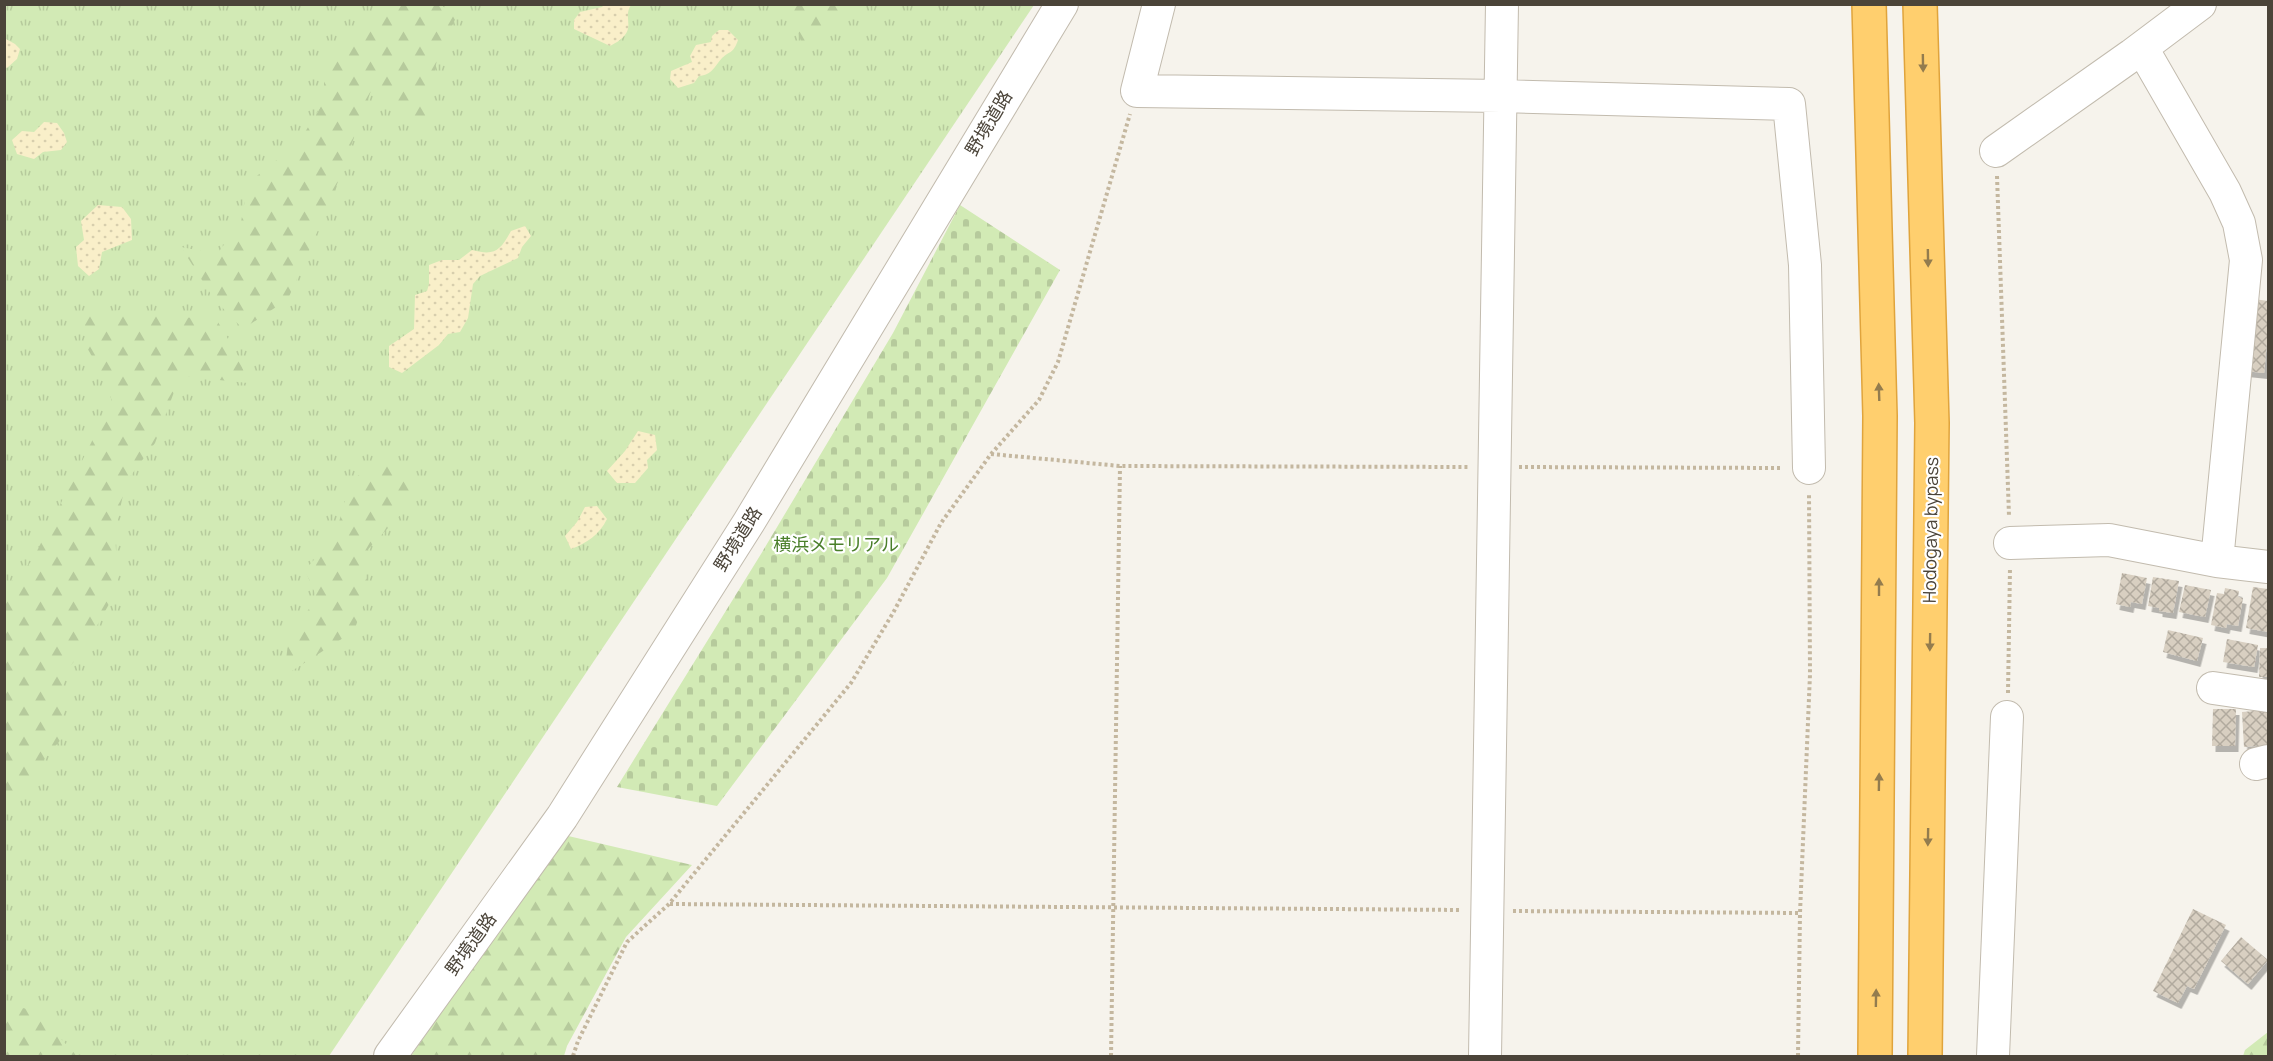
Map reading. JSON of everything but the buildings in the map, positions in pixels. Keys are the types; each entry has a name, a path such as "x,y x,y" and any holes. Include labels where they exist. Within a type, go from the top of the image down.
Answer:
{"highway":[{"path":"1869,4 1880,416 1875,1056"},
{"name":"Hodogaya bypass","path":"1920,4 1932,423 1925,1056"}],"street":[{"name":"野境道路","path":"390,1056 562,818 749,522 1062,4"},
{"path":"1159,4 1137,91 1501,96 1789,104 1805,265 1809,468"},
{"path":"1485,1056 1502,4"},
{"path":"1996,151 2200,4"},
{"path":"2142,48 2225,192 2239,223 2246,260 2217,561"},
{"path":"2010,543 2109,540 2217,561 2268,567"},
{"path":"2213,688 2268,696"},
{"path":"1993,1056 2007,717"}],"path":[{"path":"573,1056 578,1041 627,942 669,904 851,683 893,613 941,523 991,454 1039,400 1058,362 1137,91"},
{"path":"1996,151 2010,543 2007,717"},
{"path":"991,454 1120,466 1809,468 1810,674 1800,913 1798,1056"},
{"path":"1111,1056 1120,466"},
{"path":"669,904 1800,913"}],"green space":[{"path":"789,4 844,5 840,15 806,56"},
{"path":"5,5 1034,5 329,1056 5,1056"},
{"path":"390,5 439,5 458,13 437,59 426,124 372,88 332,198 288,299 243,329 214,299 181,247 217,254 241,222 248,183 299,142 324,101 324,61 382,19"},
{"name":"横浜メモリアル","path":"960,205 1060,270 887,578 717,806 617,787 761,554 893,333"},
{"path":"121,310 170,318 215,317 238,356 248,383 180,376 155,443 126,482 115,531 118,588 84,649 63,675 63,737 5,806 5,588 32,561 112,401 104,378 85,344 85,315"},
{"path":"380,462 414,479 402,513 358,560 367,580 364,603 354,631 284,676 289,636 317,598 305,570 335,536 351,480"},
{"path":"564,835 692,865 626,937 567,1046 564,1056 411,1056"},
{"path":"5,1005 34,1010 77,1056 5,1056"},
{"path":"2268,1032 2268,1056 2243,1056 2245,1050"}],"sand":[{"path":"604,5 631,5 628,10 628,30 610,46 574,29 574,20 580,12"},
{"path":"719,30 728,30 738,40 735,48 710,72 699,76 694,83 678,88 670,79 671,71 692,62 690,56 696,45 711,42 712,36"},
{"path":"4,38 20,49 17,59 7,68 5,67"},
{"path":"44,122 57,123 64,133 67,142 61,150 43,152 34,159 17,154 12,140 22,131 34,132"},
{"path":"98,205 122,207 131,219 132,240 102,252 99,269 89,276 78,266 76,247 84,240 81,221"},
{"path":"525,226 531,236 522,247 518,258 480,276 473,284 468,318 460,332 448,334 439,345 402,373 389,367 389,346 414,329 415,295 427,291 429,265 442,260 459,260 472,250 492,252 500,247 511,231"},
{"path":"638,431 655,435 657,450 647,460 648,468 635,483 617,483 607,471 625,451"},
{"path":"597,506 607,519 604,525 592,538 571,549 565,536 577,522 585,507"}]}
